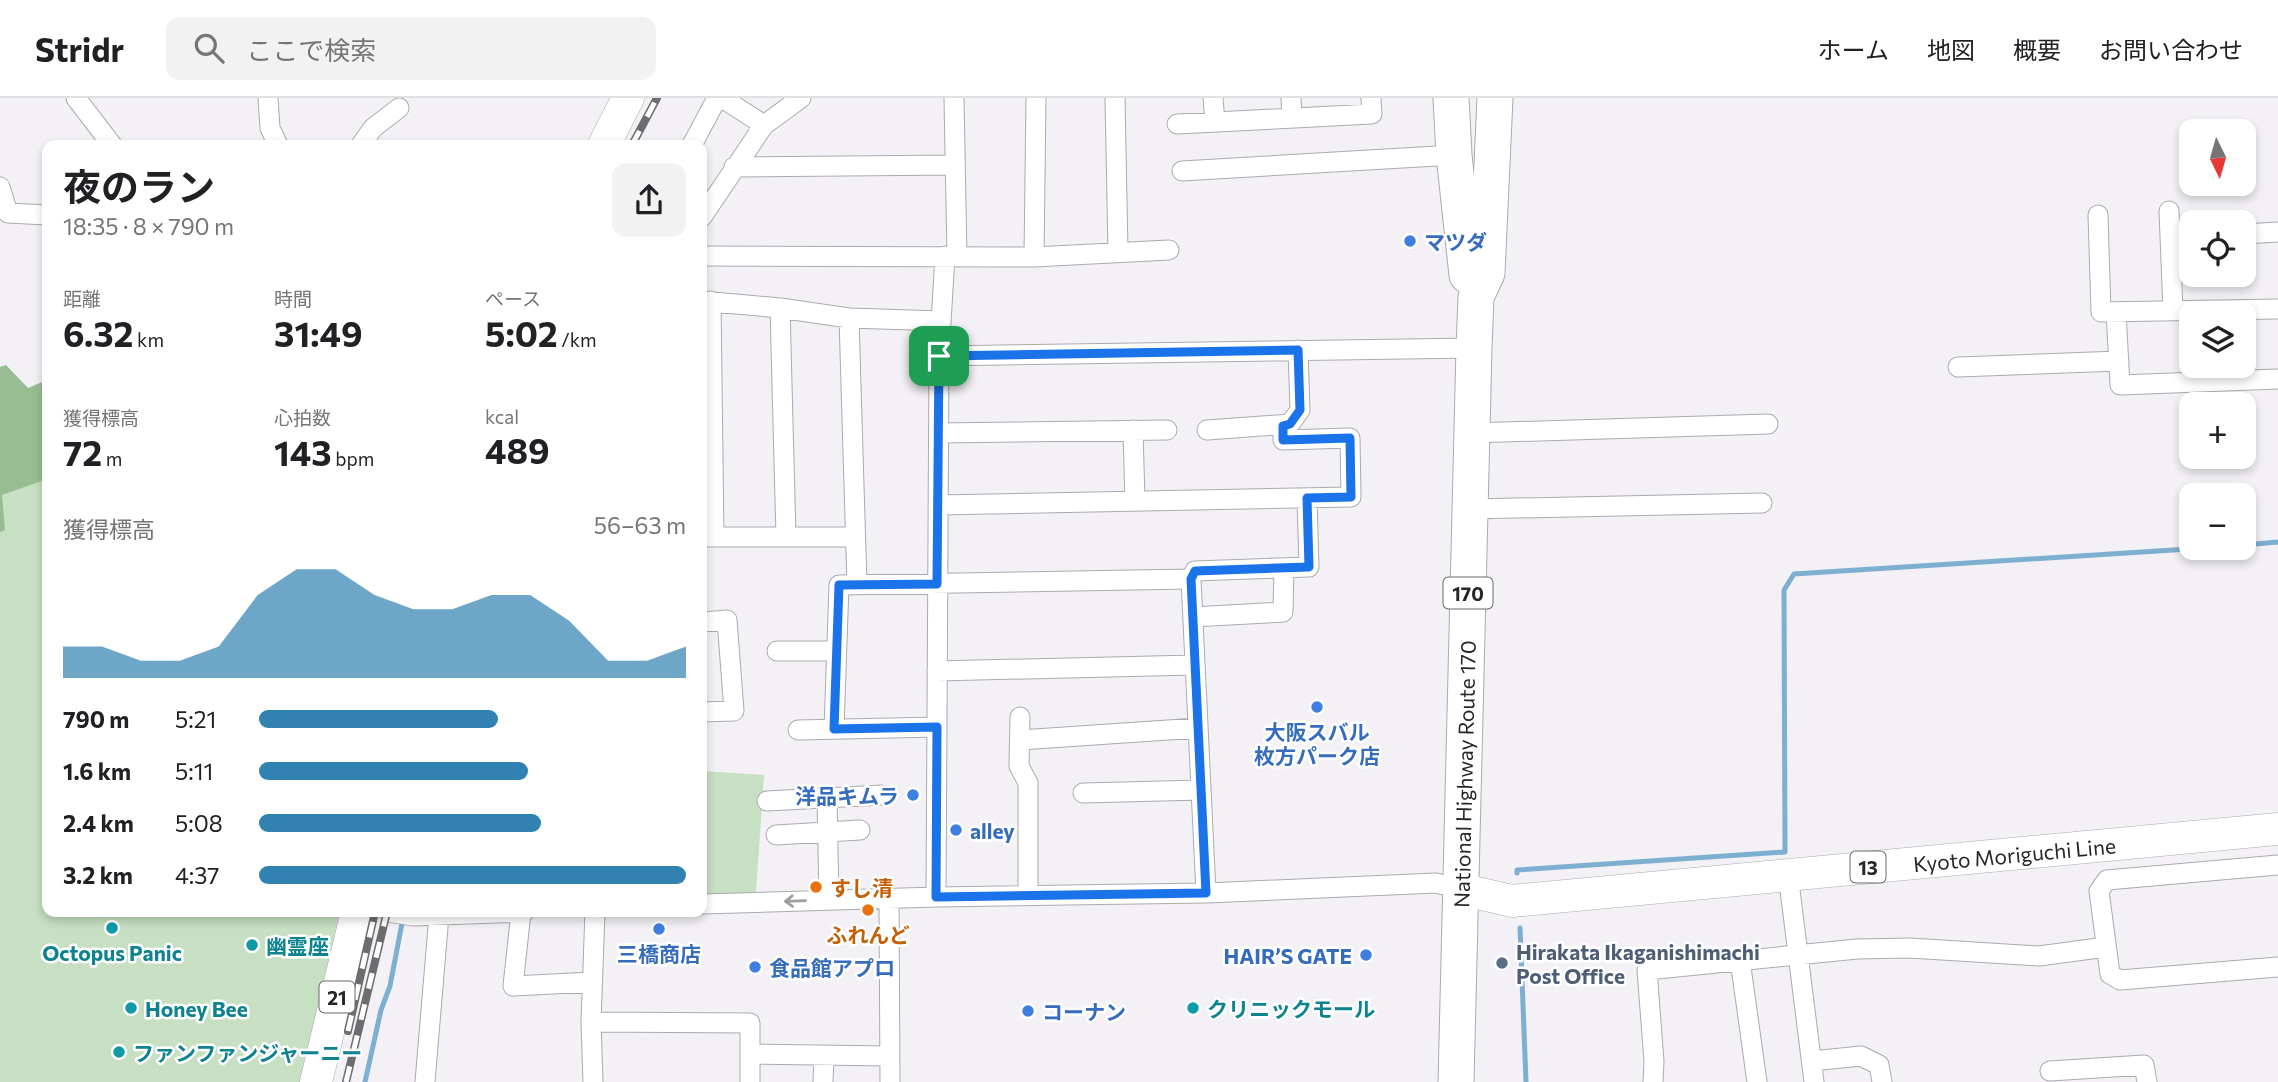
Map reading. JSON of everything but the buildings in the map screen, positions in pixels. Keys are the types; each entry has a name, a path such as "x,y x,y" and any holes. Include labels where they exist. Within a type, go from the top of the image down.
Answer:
{"highway":[{"name":"170","path":"1451,98 1463,147 1471,286"},
{"name":"170","path":"1463,147 1473,98"},
{"name":"170","path":"1463,147 1478,122 1480,98"},
{"name":"National Highway Route 170","path":"1456,1082 1448,886 1470,509 1474,348 1471,286 1487,273 1495,98"}],"main road":[{"path":"607,140 628,98"},
{"name":"Kyoto Moriguchi Line","path":"1448,886 1512,901 2278,829"},
{"name":"21","path":"316,1082 356,917"}],"street":[{"path":"76,98 108,140"},
{"path":"268,98 270,128 276,140"},
{"path":"695,140 720,98 764,125"},
{"path":"707,209 764,125 801,98"},
{"path":"936,897 939,356 941,321 951,256 955,165 954,98"},
{"path":"1034,257 1036,98"},
{"path":"1115,98 1118,252"},
{"path":"1213,98 1215,122"},
{"path":"1291,98 1292,118"},
{"path":"1177,124 1372,114 1371,98"},
{"path":"365,140 373,128 399,108"},
{"path":"1182,171 1463,147"},
{"path":"734,167 955,165"},
{"path":"0,187 8,213 42,215"},
{"path":"2169,211 2173,311"},
{"path":"2098,215 2101,312 2278,309"},
{"path":"2256,233 2278,232"},
{"path":"707,257 1034,257 1169,250"},
{"path":"854,537 708,537 707,301 849,318 941,321"},
{"path":"780,308 786,537"},
{"path":"2116,312 2120,385 2278,379"},
{"path":"849,318 857,585"},
{"path":"939,356 1474,348"},
{"path":"1207,430 1290,424 1300,410 1298,350"},
{"path":"1958,368 2119,361"},
{"path":"1472,433 1768,424"},
{"path":"938,505 1351,497 1350,438 1283,440 1283,426"},
{"path":"1133,430 1135,501"},
{"path":"939,433 1167,430"},
{"path":"1206,893 1191,579 1195,571 1309,567 1307,498"},
{"path":"1470,509 1762,503"},
{"path":"1193,617 1283,612 1283,568"},
{"path":"834,729 839,585 1191,579"},
{"path":"707,622 727,620 734,711 707,712"},
{"path":"777,651 836,651"},
{"path":"937,671 1195,665"},
{"path":"1020,717 1019,766 1028,783 1028,896"},
{"path":"799,730 937,727"},
{"path":"1020,740 1198,728"},
{"path":"1083,793 1201,790"},
{"path":"767,801 882,795"},
{"path":"827,798 829,900"},
{"path":"776,835 860,830"},
{"path":"2278,865 2107,880 2099,891 2110,974 2120,980 2278,967"},
{"path":"1788,874 1814,1082"},
{"path":"707,904 1448,886"},
{"path":"890,898 890,1082"},
{"path":"425,1082 439,917"},
{"path":"521,917 513,986 592,982"},
{"path":"593,1082 591,1022 595,917"},
{"path":"1653,1082 1654,1061 1647,970 1857,949 1910,948 2039,956 2106,947"},
{"path":"1740,960 1757,1082"},
{"path":"591,1022 750,1023 750,1082"},
{"path":"751,1054 889,1056"},
{"path":"1812,1061 1861,1056 1879,1065 1882,1082"},
{"path":"823,1082 824,1057"},
{"path":"2050,1071 2144,1065 2147,1082"}],"green space":[{"path":"6,365 28,388 42,382 42,481 2,495 5,530 0,532 0,367"},
{"path":"42,391 42,917 344,917 304,1082 0,1082 0,408"},
{"path":"707,771 764,775 756,892 707,896"}],"waterway":[{"path":"2256,544 2278,542"},
{"path":"1517,873 1517,870 1785,852 1784,590 1794,574 2179,550"},
{"path":"365,1082 381,1010 390,986 403,918"},
{"path":"1520,928 1526,1082"}],"railway":[{"path":"635,140 657,98"},
{"path":"348,1031 374,917"},
{"path":"346,1082 386,917"}],"place":[{"name":"マツダ","path":"1410,241"},
{"name":"大阪スバル 枚方パーク店","path":"1317,707"},
{"name":"洋品キムラ","path":"913,795"},
{"name":"alley","path":"956,830"},
{"name":"すし清","path":"816,887"},
{"name":"ふれんど","path":"868,910"},
{"name":"Octopus Panic","path":"112,928"},
{"name":"三橋商店","path":"659,929"},
{"name":"幽霊座","path":"252,945"},
{"name":"HAIR’S GATE","path":"1366,955"},
{"name":"Hirakata Ikaganishimachi Post Office","path":"1502,963"},
{"name":"食品館アプロ","path":"755,967"},
{"name":"Honey Bee","path":"131,1008"},
{"name":"クリニックモール","path":"1193,1008"},
{"name":"コーナン","path":"1028,1011"},
{"name":"ファンファンジャーニー","path":"119,1052"}],"route":[{"path":"1298,350 1300,410 1290,424 1283,426 1283,440 1350,438 1351,497 1307,498 1309,567 1195,571 1191,579 1206,893 936,897 937,727 834,729 839,585 937,584 939,356 1298,350"}]}
